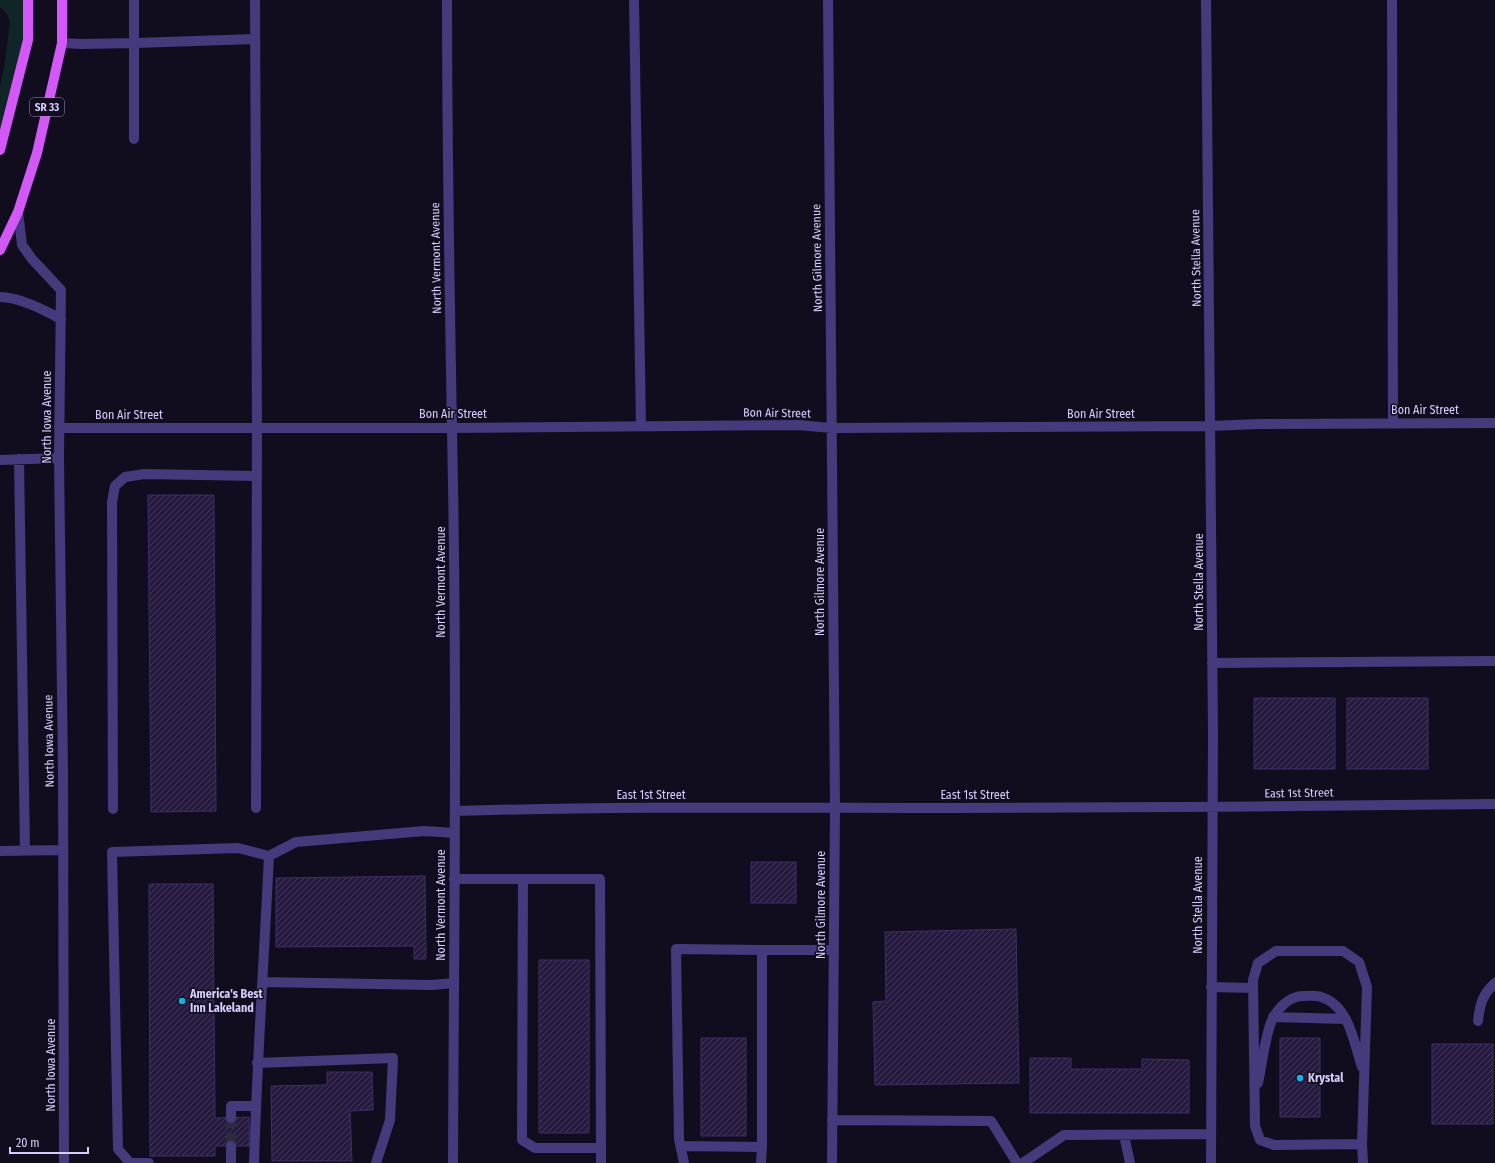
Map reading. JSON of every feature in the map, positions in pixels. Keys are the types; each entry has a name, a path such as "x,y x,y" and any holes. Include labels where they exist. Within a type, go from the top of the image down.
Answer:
{"main road":[{"name":"SR 33","path":"0,150 28,40 28,0"},
{"name":"SR 33","path":"0,250 18,212 37,153 62,43 62,0"}],"street":[{"path":"134,0 134,139"},
{"path":"255,0 256,808"},
{"name":"North Vermont Avenue","path":"447,0 447,176 453,492 455,811 453,1163"},
{"path":"634,0 640,426"},
{"name":"North Gilmore Avenue","path":"828,0 835,808 832,1163"},
{"name":"North Stella Avenue","path":"1206,0 1212,663 1211,1163"},
{"path":"1392,0 1393,423"},
{"path":"62,43 135,43 255,39"},
{"name":"North Iowa Avenue","path":"18,212 22,245 32,259 60,290 59,458 63,850 64,1163"},
{"path":"0,297 13,299 41,309 60,319"},
{"name":"Bon Air Street","path":"59,428 451,428 798,425 832,428 1495,423"},
{"path":"0,460 59,458"},
{"path":"19,460 25,851"},
{"path":"113,809 112,502 115,486 126,477 145,474 256,476"},
{"path":"1212,663 1495,660"},
{"name":"East 1st Street","path":"455,811 512,809 1211,808 1495,804"},
{"path":"149,1163 130,1163 118,1150 112,852 238,848 269,856 296,842 424,831 455,833"},
{"path":"0,851 63,850"},
{"path":"254,1163 257,1063 263,982 269,856"},
{"path":"454,879 600,879 601,1163"},
{"path":"523,879 522,1140 535,1148 601,1148"},
{"path":"684,1163 679,1139 676,949 834,950"},
{"path":"761,1163 762,950"},
{"path":"1362,1144 1274,1145 1260,1140 1255,1126 1253,980 1258,963 1276,951 1343,950 1359,962 1366,987 1362,1144 1363,1163"},
{"path":"263,982 454,983"},
{"path":"1478,1021 1480,1004 1488,989 1495,983"},
{"path":"1211,987 1253,988"},
{"path":"1254,1103 1273,1017 1286,1002 1298,996 1321,996 1335,1004 1346,1019 1364,1075"},
{"path":"1273,1017 1346,1019"},
{"path":"257,1063 393,1058 390,1120 376,1163"},
{"path":"231,1118 231,1106 256,1106"},
{"path":"832,1120 991,1121 1017,1163"},
{"path":"1023,1163 1064,1135 1211,1134"},
{"path":"1124,1135 1130,1163"},
{"path":"231,1146 231,1163"},
{"path":"681,1146 762,1147"}],"green space":[{"path":"0,0 33,0 33,39 13,121 0,157 0,85 4,68 10,22 7,14 0,7"}],"building":[{"path":"148,495 214,495 216,811 151,812"},
{"path":"1254,698 1335,698 1335,769 1254,769"},
{"path":"1347,698 1428,698 1428,769 1347,769"},
{"path":"751,862 796,862 796,903 751,903"},
{"path":"425,876 426,959 414,959 414,946 276,947 276,878"},
{"name":"America's Best Inn Lakeland","path":"149,884 213,884 215,1118 249,1117 249,1146 215,1146 215,1156 150,1156"},
{"path":"1016,929 1019,1083 875,1085 873,1002 886,1001 885,932"},
{"path":"539,960 589,960 589,1133 539,1133"},
{"path":"701,1038 746,1038 746,1136 701,1136"},
{"name":"Krystal","path":"1280,1038 1320,1038 1320,1117 1280,1117"},
{"path":"1432,1044 1493,1044 1493,1124 1432,1124"},
{"path":"1030,1058 1071,1058 1071,1069 1142,1069 1142,1059 1189,1060 1189,1113 1030,1113"},
{"path":"327,1072 372,1072 373,1110 350,1111 352,1161 272,1161 271,1086 327,1085"}],"tunnel":[{"path":"231,1118 231,1146"}],"place":[{"name":"America's Best Inn Lakeland","path":"182,1001"},
{"name":"Krystal","path":"1300,1078"}]}
